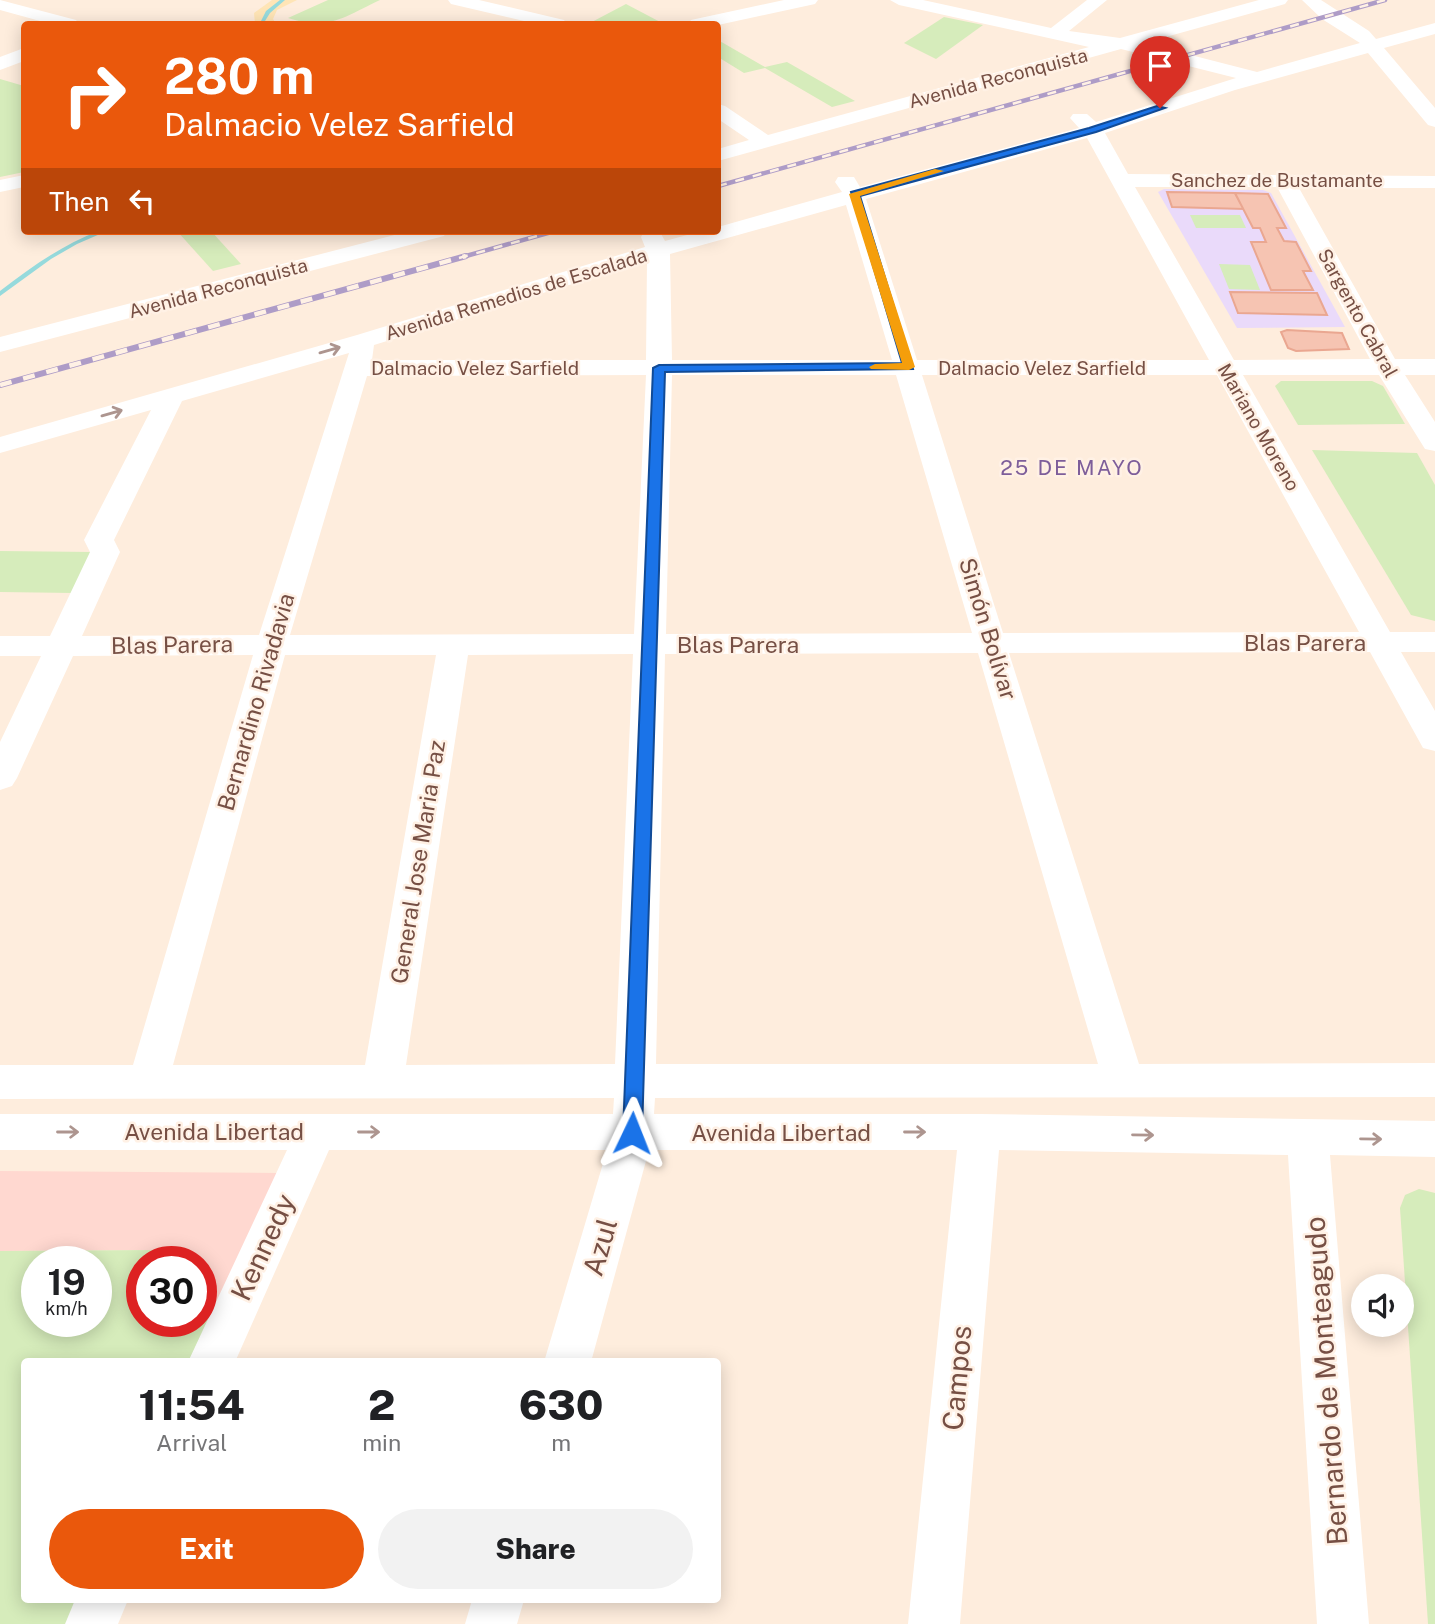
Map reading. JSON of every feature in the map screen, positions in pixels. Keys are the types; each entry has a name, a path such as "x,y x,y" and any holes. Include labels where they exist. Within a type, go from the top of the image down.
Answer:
{"street":[{"path":"457,0 545,21"},
{"path":"711,21 809,0"},
{"path":"899,0 1059,30 1098,0"},
{"path":"939,0 1059,30 1087,41 1122,44 1247,74"},
{"name":"Avenida Reconquista","path":"721,154 1279,0"},
{"path":"1311,0 1367,41 1427,100 1435,121"},
{"path":"0,5 59,21"},
{"name":"Avenida Remedios de Escalada","path":"1367,41 1435,15"},
{"name":"Avenida Remedios de Escalada","path":"721,223 1086,124 1247,74 1367,41 1435,28"},
{"path":"4,72 21,57"},
{"path":"721,112 765,142"},
{"name":"Mariano Moreno","path":"1086,124 1382,642 1435,740"},
{"name":"Sanchez de Bustamante","path":"1119,180 1435,182"},
{"name":"Sargento Cabral","path":"1284,180 1387,367 1435,443"},
{"path":"0,186 21,181"},
{"name":"Avenida Remedios de Escalada","path":"721,217 850,188"},
{"name":"Simón Bolívar","path":"850,188 909,367 1123,1079"},
{"name":"Avenida Reconquista","path":"10,342 421,235"},
{"name":"Avenida Remedios de Escalada","path":"9,434 171,396 360,344 661,239"},
{"name":"Azul","path":"567,1358 632,1133 651,645 661,239"},
{"name":"Avenida Remedios de Escalada","path":"9,434 360,344"},
{"name":"Dalmacio Velez Sarfield","path":"360,344 659,368 1435,367"},
{"name":"Bernardino Rivadavia","path":"148,1083 360,344"},
{"path":"0,778 105,552 99,540 171,396"},
{"name":"Blas Parera","path":"0,646 1435,642"},
{"name":"General Jose Maria Paz","path":"383,1082 454,643"},
{"path":"0,1082 1435,1080"},
{"name":"Avenida Libertad","path":"0,1132 979,1132 1435,1139"},
{"name":"Kennedy","path":"213,1358 316,1132"},
{"name":"Campos","path":"934,1624 979,1132"},
{"name":"Bernardo de Monteagudo","path":"1308,1138 1343,1624"},
{"path":"91,1624 101,1603"},
{"path":"491,1624 497,1603"}],"shaded area":[{"path":"1164,189 1263,190 1271,193 1345,327 1237,328 1158,192"},
{"path":"0,1171 281,1173 217,1310 217,1246 126,1246 126,1250 112,1250 112,1246 21,1246 21,1251 0,1251"}],"green space":[{"path":"328,0 380,0 346,17 331,21 298,21 288,18"},
{"path":"626,4 658,21 594,21"},
{"path":"944,17 983,25 936,59 904,43"},
{"path":"721,42 765,67 787,62 855,101 832,107 765,68 744,73 721,59"},
{"path":"0,79 21,85 21,173 0,177"},
{"path":"1190,215 1240,215 1246,228 1196,228"},
{"path":"181,235 215,235 241,264 213,271"},
{"path":"1219,264 1250,265 1260,290 1229,289"},
{"path":"1281,381 1372,381 1383,386 1405,424 1298,425 1275,386"},
{"path":"1312,450 1417,453 1435,485 1435,621 1411,615"},
{"path":"0,551 93,552 73,593 0,592"},
{"path":"1419,1189 1435,1193 1435,1624 1428,1624 1409,1337 1414,1337 1414,1274 1404,1274 1400,1208 1405,1195"},
{"path":"112,1250 126,1250 126,1337 205,1337 195,1358 21,1358 21,1603 83,1603 73,1624 0,1624 0,1251 21,1251 21,1337 112,1337"}],"sand":[{"path":"272,0 297,0 277,10 274,21 255,21 254,13"}],"building":[{"path":"1167,192 1235,193 1244,209 1172,207"},
{"path":"1235,193 1268,194 1286,228 1277,228 1284,241 1296,242 1311,271 1303,271 1313,290 1271,290 1251,242 1266,242 1260,228 1253,228"},
{"path":"1230,292 1317,293 1327,315 1238,313"},
{"path":"1281,332 1342,333 1349,349 1296,351 1288,348"}],"waterway":[{"path":"263,21 268,12 283,0"},
{"path":"0,294 49,258 94,235"}],"railway":[{"path":"721,185 1385,0"},
{"path":"459,258 541,235"},
{"path":"0,385 466,256"}],"slow traffic":[{"path":"875,367 909,367 854,194 939,171"}],"district":[{"name":"25 DE MAYO","path":"1072,468"}],"route":[{"path":"632,1133 659,368 909,367 854,194 1093,130 1160,108"}]}
